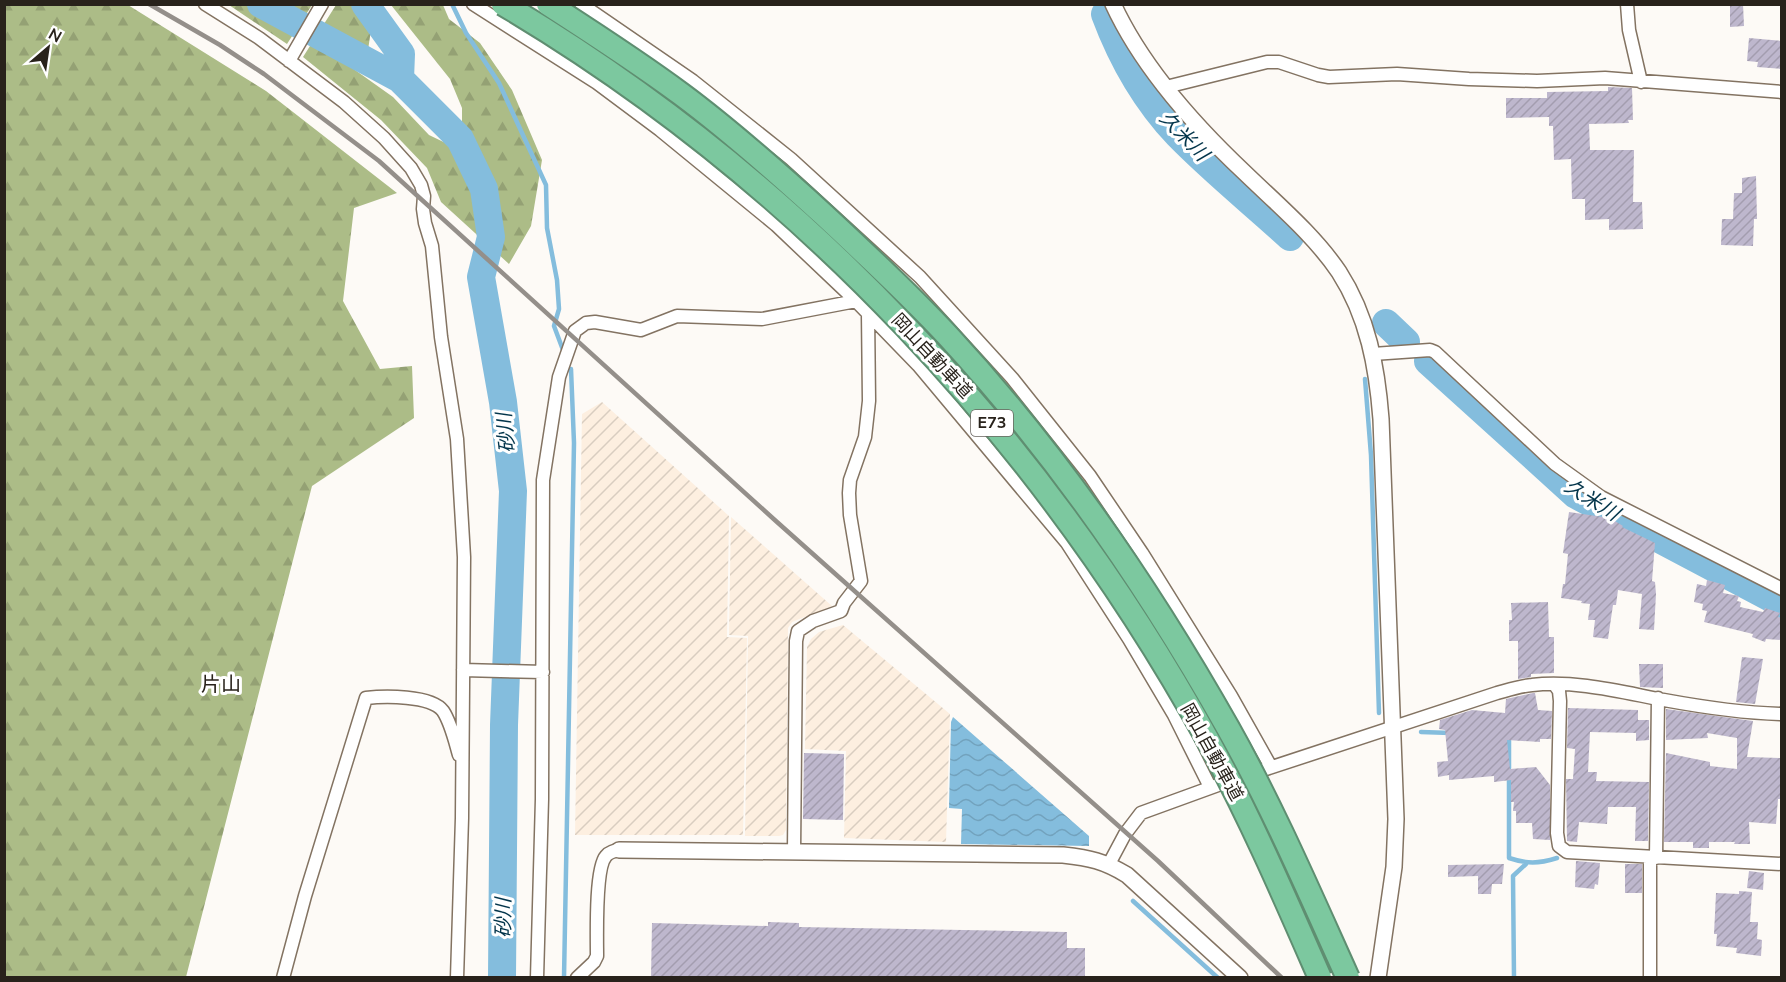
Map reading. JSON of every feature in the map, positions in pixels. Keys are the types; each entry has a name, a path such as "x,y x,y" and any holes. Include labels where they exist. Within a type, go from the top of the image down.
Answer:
{"highway":[{"name":"岡山自動車道","path":"503,4 608,72 667,114 755,183 841,261 931,352 1006,439 1077,532 1138,623 1209,742 1268,859 1320,978"},
{"name":"岡山自動車道","path":"548,4 682,94 770,165 856,244 948,336 1023,424 1090,510 1157,609 1229,730 1289,849 1348,978"}],"street":[{"path":"205,4 259,38 344,102 384,138 411,168 421,184 424,196 424,223 432,246 441,337 457,439 464,557 467,670 462,763 457,978"},
{"path":"472,4 597,83 660,130 776,225 856,301 918,365 1067,543 1129,639 1174,715 1210,787"},
{"path":"581,4 693,81 791,159 920,277 1004,370 1090,476 1142,553 1231,696 1271,767"},
{"path":"1113,4 1140,50 1196,123 1302,230 1339,272 1363,320 1373,354 1382,419 1391,729 1396,819 1394,867 1378,978"},
{"path":"1627,4 1629,30 1641,82"},
{"path":"289,61 320,8"},
{"path":"1167,87 1267,62 1279,62 1329,77 1396,74 1469,79 1605,78 1782,92"},
{"path":"537,978 543,480 559,377 575,331 586,323 595,322 641,330 677,316 762,319 856,301"},
{"path":"794,852 796,641 798,632 813,621 841,611 844,603 861,581 850,515 849,493 850,480 865,437 868,413 868,313"},
{"path":"1373,354 1430,350 1435,352 1556,464 1601,497 1782,589"},
{"path":"467,670 539,672"},
{"path":"1109,864 1125,834 1141,813 1210,787 1497,693 1532,685 1554,684 1636,693 1658,698 1782,714"},
{"path":"1554,684 1560,701 1557,833 1559,846 1567,852 1782,864"},
{"path":"283,978 305,896 366,698 384,696 432,702 442,710 462,763"},
{"path":"1650,978 1658,698"},
{"path":"577,978 590,973 597,956 599,878 606,856 619,850 1064,855 1092,858 1109,864 1127,875 1240,978"}],"shaded area":[{"path":"602,402 729,516 727,637 747,638 743,835 575,835 582,414"},
{"path":"731,517 832,606 792,622 788,628 786,830 783,835 779,836 745,836 748,636 729,635"},
{"path":"843,625 950,714 946,842 844,838 846,751 805,749 807,647 811,639 819,632"}],"green space":[{"path":"5,4 128,5 266,91 397,193 354,208 343,301 380,369 412,366 414,418 312,486 186,977 5,977"},
{"path":"229,5 312,5 287,44"},
{"path":"336,5 354,5 371,30 368,50 355,70 393,97 429,135 456,148 462,129 462,108 450,79 391,5 443,5 449,19 480,43 512,90 542,160 531,226 509,264 441,202 427,168 381,120 303,57"}],"water":[{"path":"953,717 1089,836 1089,846 961,844 962,809 949,808"}],"building":[{"path":"1730,4 1743,4 1744,26 1730,27"},
{"path":"1749,38 1782,41 1782,69 1757,67 1758,62 1747,61"},
{"path":"1608,87 1632,88 1633,120 1628,120 1629,123 1589,124 1590,150 1634,150 1633,202 1642,202 1643,229 1609,230 1609,219 1585,220 1585,199 1572,199 1571,159 1554,160 1553,126 1549,126 1549,117 1506,118 1506,98 1547,98 1547,92 1608,91"},
{"path":"1756,176 1757,219 1754,219 1753,246 1721,245 1722,219 1733,219 1734,193 1742,193 1742,178"},
{"path":"1569,512 1610,518 1622,527 1655,543 1652,581 1655,582 1656,594 1654,630 1639,629 1642,594 1618,590 1616,605 1613,605 1608,639 1593,637 1595,620 1588,620 1590,604 1561,598 1568,554 1563,553"},
{"path":"1707,580 1725,585 1723,593 1739,596 1737,601 1741,602 1740,607 1763,612 1765,608 1780,613 1778,617 1782,618 1782,640 1766,639 1765,642 1752,637 1753,634 1704,622 1707,611 1702,610 1703,604 1694,602 1697,584 1706,586"},
{"path":"1548,602 1549,637 1554,637 1554,673 1531,674 1531,677 1518,679 1518,641 1509,641 1509,620 1512,620 1511,603"},
{"path":"1742,657 1763,659 1755,704 1736,702"},
{"path":"1639,664 1663,664 1663,688 1640,687"},
{"path":"1535,693 1538,710 1552,711 1551,739 1540,739 1540,742 1507,740 1510,769 1536,767 1550,785 1550,840 1533,839 1532,823 1516,823 1516,811 1513,811 1514,802 1511,802 1511,780 1494,782 1494,776 1449,780 1449,775 1438,777 1437,762 1448,761 1445,730 1439,729 1440,720 1472,710 1505,713 1506,699"},
{"path":"1568,708 1638,710 1638,720 1649,720 1649,740 1636,741 1636,733 1590,732 1588,772 1597,772 1596,781 1649,782 1648,841 1635,841 1636,807 1608,807 1607,824 1579,822 1577,842 1567,841 1566,779 1573,779 1575,749 1567,748"},
{"path":"1666,709 1753,721 1747,757 1782,758 1782,799 1778,799 1776,824 1749,822 1750,844 1709,842 1709,848 1693,848 1693,842 1664,842 1666,753 1710,762 1710,766 1737,769 1737,738 1707,733 1708,738 1666,740"},
{"path":"804,753 844,754 843,820 803,819"},
{"path":"1576,861 1600,863 1598,885 1595,884 1594,889 1575,887"},
{"path":"1504,864 1502,884 1492,884 1491,894 1478,894 1478,876 1448,877 1448,865"},
{"path":"1625,864 1642,864 1642,893 1625,893"},
{"path":"1749,871 1764,873 1763,890 1747,888"},
{"path":"1739,891 1752,892 1750,922 1758,922 1757,939 1762,940 1761,956 1736,953 1737,948 1716,946 1717,934 1714,934 1716,893 1739,894"},
{"path":"768,922 799,923 799,927 1067,932 1067,948 1085,948 1085,978 651,978 652,923 768,926"}],"waterway":[{"name":"砂川","path":"261,4 400,79 460,139 484,189 491,237 481,277 503,402 513,491 504,725 502,978"},
{"path":"365,4 401,54 400,79"},
{"path":"452,4 466,33 499,83 546,185 547,228 557,280 559,309 554,326 563,350"},
{"name":"久米川","path":"1105,14 1135,78 1166,122 1205,161 1290,237"},
{"name":"久米川","path":"1386,323 1406,342"},
{"name":"久米川","path":"1428,361 1576,495 1782,604"},
{"path":"564,978 574,443 571,369"},
{"path":"1365,379 1371,455 1379,713"},
{"path":"1421,732 1451,733"},
{"path":"1507,736 1509,736 1509,768"},
{"path":"1509,776 1509,858 1533,862 1557,858"},
{"path":"1514,978 1513,876 1526,864"},
{"path":"1133,901 1218,978"}],"railway":[{"path":"149,4 220,45 264,74 379,161 777,522 1158,861 1282,978"}],"district":[{"name":"片山","path":"221,684"}]}
